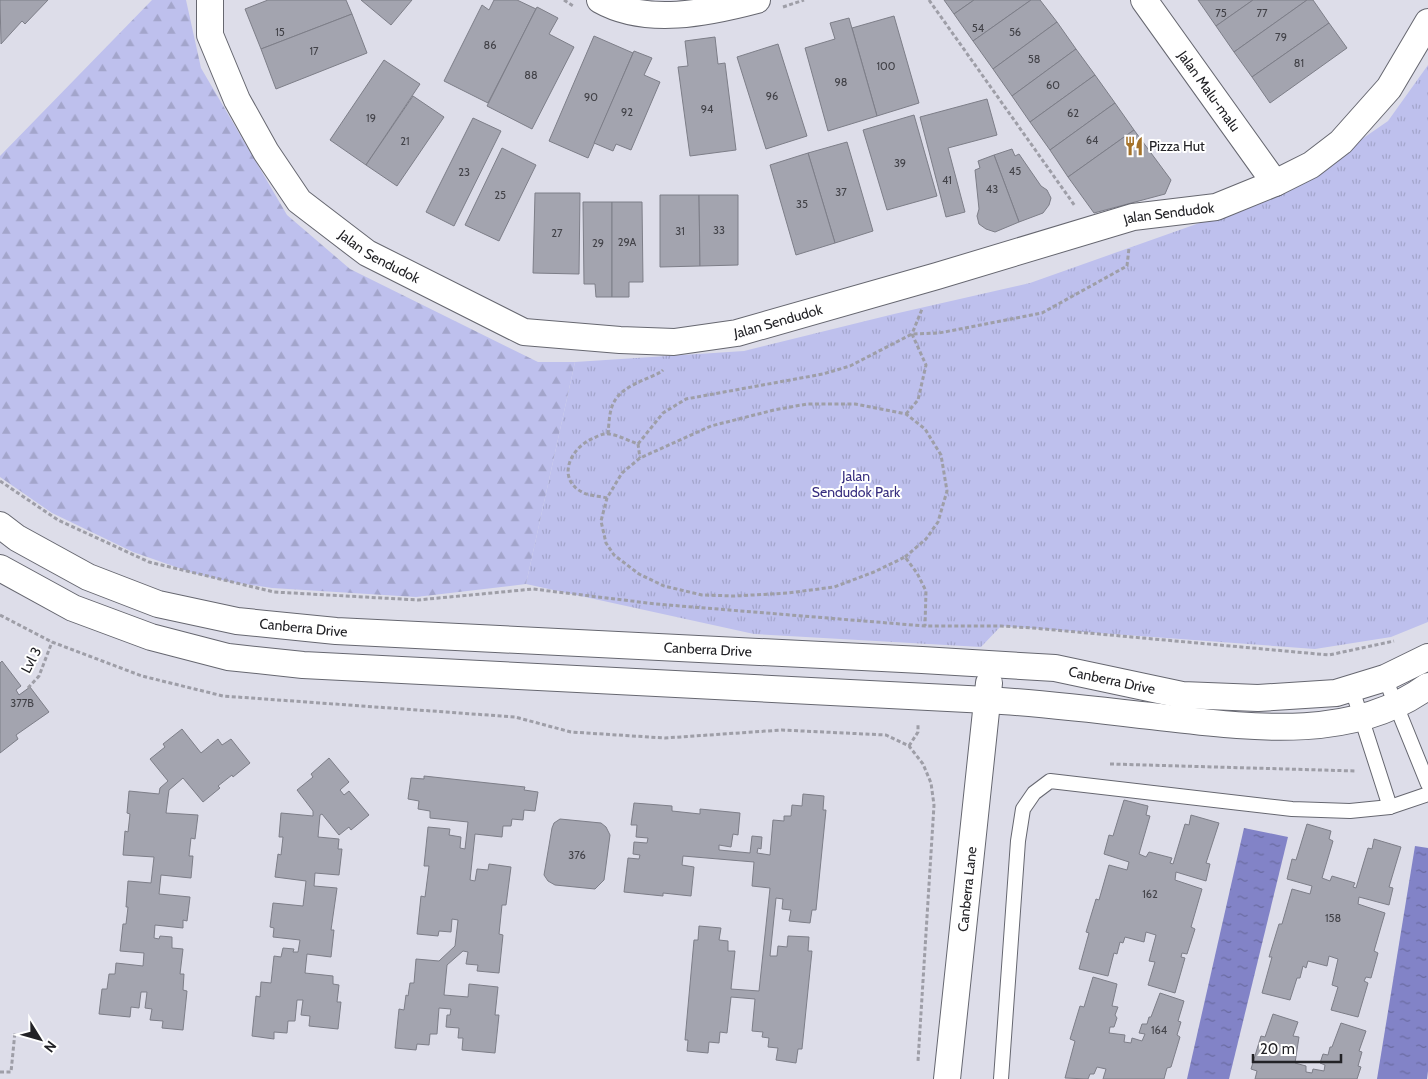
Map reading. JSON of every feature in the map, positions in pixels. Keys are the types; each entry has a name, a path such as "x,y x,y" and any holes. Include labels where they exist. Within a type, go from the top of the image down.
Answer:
{"street":[{"name":"Jalan Sendudok","path":"210,0 210,35 237,100 266,152 299,201 367,253 524,332 620,340 674,342 737,333 937,276 1133,217 1216,207 1275,183 1311,165 1341,142 1389,88 1428,22"},
{"path":"600,0 614,8 658,16 724,9 756,0"},
{"name":"Jalan Malu-malu","path":"1144,0 1275,183"},
{"name":"Canberra Drive","path":"0,525 17,538 88,577 158,604 237,621 336,631 1055,668 1182,695 1258,698 1336,694 1385,678 1428,657"},
{"name":"Canberra Drive","path":"0,568 73,608 150,637 228,657 303,665 1051,704 1243,726 1288,727 1360,718 1396,706 1416,696 1428,686"},
{"name":"Canberra Lane","path":"947,1079 990,664"}],"lane":[{"path":"1385,678 1428,784"},
{"path":"1352,689 1390,807"},
{"path":"1001,1079 1018,841 1023,809 1034,793 1050,781 1292,808 1350,811 1390,807 1428,794"}],"path":[{"path":"929,0 1080,213"},
{"path":"640,458 638,444 663,413 686,399 823,374 850,366 912,334 939,333 1042,313 1127,266 1133,217"},
{"path":"906,414 918,400 926,365 912,334"},
{"path":"608,434 614,401 624,390 661,372"},
{"path":"807,404 855,404 906,414 925,429 941,455 946,491 938,522 926,539 905,557 874,572 834,587 788,593 735,596 702,595 664,586 639,574 614,556 606,543 601,521 606,498 622,474 640,458 711,426 774,410 807,404"},
{"path":"606,498 584,493 570,482 568,467 574,451 588,440 602,434 608,434 638,444"},
{"path":"0,480 58,520 149,562 274,592 418,600 533,589 656,604 925,626 1033,628 1328,655 1396,640"},
{"path":"905,557 918,573 926,591 925,626"},
{"path":"0,615 52,642 142,676 223,696 515,717 571,732 665,738 782,730 886,736 909,746 923,764 931,783 934,806 918,1069"},
{"name":"Lvl 3","path":"28,688 39,676 52,642"},
{"path":"909,746 918,732"},
{"path":"1101,763 1378,771"},
{"path":"0,1072 12,1072 14,1032"}],"green space":[{"path":"152,0 186,0 201,68 287,215 350,269 538,362 575,362 526,584 416,597 272,588 231,582 193,573 133,552 52,513 0,477 0,156"},
{"name":"Jalan Sendudok Park","path":"1428,65 1428,622 1391,637 1315,649 1001,626 981,647 754,634 526,584 575,362 744,351 1030,283 1284,193 1388,121"}],"water":[{"path":"1244,828 1288,837 1229,1079 1187,1079"},
{"path":"1415,846 1428,848 1427,1079 1377,1079"}],"building":[{"path":"0,0 48,0 25,24 22,21 1,44"},
{"path":"268,0 346,0 352,14 261,49 245,9"},
{"path":"361,0 412,0 391,25"},
{"path":"494,0 517,0 536,9 488,103 444,81 482,5 489,10"},
{"path":"944,0 974,0 954,14"},
{"path":"974,0 1031,0 973,41 954,14"},
{"path":"1031,0 1040,0 1057,22 993,69 973,41"},
{"path":"1198,0 1253,0 1216,26"},
{"path":"1253,0 1307,0 1234,52 1216,26"},
{"path":"1307,0 1313,0 1329,23 1252,77 1234,52"},
{"path":"537,7 558,18 549,34 574,47 532,129 487,106"},
{"path":"352,14 367,53 276,89 261,49"},
{"path":"894,16 919,103 877,116 852,28"},
{"path":"849,18 877,116 828,131 805,48 835,39 830,23"},
{"path":"1057,22 1076,49 1012,96 993,69"},
{"path":"1329,23 1347,48 1270,103 1252,77"},
{"path":"594,36 633,53 588,158 549,141"},
{"path":"715,37 718,64 725,63 736,150 690,156 678,67 688,66 685,41"},
{"path":"778,44 807,136 766,149 737,57"},
{"path":"1076,49 1095,75 1030,122 1012,96"},
{"path":"634,51 652,58 644,75 660,82 631,150 616,144 613,151 594,143"},
{"path":"384,60 420,84 366,165 330,140"},
{"path":"1095,75 1115,103 1050,150 1030,122"},
{"path":"413,96 444,117 397,186 366,165"},
{"path":"987,99 997,135 948,148 965,212 946,217 920,117"},
{"path":"1115,103 1134,130 1068,177 1050,150"},
{"path":"914,115 937,196 887,210 863,130"},
{"path":"473,118 501,131 454,226 426,212"},
{"path":"1134,130 1171,180 1165,194 1094,213 1068,177"},
{"path":"847,142 873,231 835,243 808,153"},
{"path":"502,148 536,165 499,241 465,225"},
{"path":"1012,149 1015,156 1019,154 1051,198 1049,205 1043,213 1019,222 994,155"},
{"path":"808,153 835,243 796,255 770,165"},
{"path":"994,155 1019,222 995,232 979,224 975,170 980,168 978,161"},
{"path":"535,193 580,193 579,274 533,273"},
{"path":"660,195 699,195 700,266 660,267"},
{"path":"699,195 738,195 738,265 700,266"},
{"path":"583,202 612,202 612,297 596,297 595,284 584,284"},
{"path":"612,202 642,202 643,282 629,282 629,297 612,297"},
{"path":"2,661 21,686 16,690 19,695 30,687 49,712 16,735 18,739 0,753 0,663"},
{"path":"182,729 201,753 218,739 222,745 231,739 250,763 218,786 220,788 203,802 183,778 169,790 166,813 198,815 195,839 191,838 189,856 193,856 191,878 161,875 159,894 190,897 187,921 183,920 183,928 155,925 154,938 159,939 160,936 172,937 172,948 183,949 180,974 184,974 183,990 187,991 183,1030 162,1028 163,1021 150,1020 152,1009 145,1008 147,992 141,992 139,1008 131,1007 130,1017 99,1014 102,989 107,989 109,974 115,974 116,963 143,966 144,953 120,951 123,924 126,924 128,907 126,907 128,881 151,883 154,857 123,855 125,831 128,832 130,814 127,813 129,791 159,794 160,788 168,781 150,759 165,747 163,744"},
{"path":"329,758 349,782 340,790 344,795 349,791 369,815 351,830 349,827 339,835 322,814 320,815 318,837 339,839 338,849 342,849 339,875 315,873 314,886 337,888 331,930 334,930 331,957 307,954 305,973 333,976 333,984 339,985 337,1002 341,1002 338,1029 309,1026 310,1016 301,1015 303,1000 297,1000 295,1021 288,1021 287,1033 274,1032 274,1039 252,1036 256,996 260,997 261,982 271,983 274,956 281,957 283,948 294,949 293,952 298,952 300,940 273,937 274,928 270,927 273,903 303,906 306,881 275,877 278,854 281,855 283,837 279,837 281,813 313,816 313,811 297,790 313,777 311,774"},
{"path":"424,776 525,787 524,790 538,792 535,811 524,810 523,820 512,819 511,826 503,826 502,837 475,834 470,880 475,881 477,869 488,870 489,864 511,867 506,905 502,905 499,934 503,935 499,973 477,971 478,965 466,964 468,952 463,951 447,965 444,995 468,997 469,984 498,987 495,1015 499,1015 495,1053 462,1050 463,1038 458,1038 459,1028 446,1027 447,1015 450,1015 451,1009 439,1008 437,1034 430,1034 429,1045 417,1044 416,1050 395,1048 399,1009 404,1010 410,983 414,983 416,959 439,961 455,946 458,920 452,919 451,932 439,931 438,936 417,934 421,896 425,897 429,866 424,866 428,827 450,829 449,835 461,837 460,848 465,849 468,822 430,818 430,811 418,809 419,801 408,799 411,778 424,779"},
{"path":"803,794 824,796 823,810 826,810 816,910 812,910 810,923 789,921 791,910 782,909 783,899 776,898 770,956 777,956 778,946 787,947 788,936 809,937 808,951 812,951 802,1049 798,1049 796,1063 776,1060 778,1048 768,1047 769,1038 762,1037 763,1032 752,1031 755,999 731,997 727,1033 720,1032 719,1043 709,1042 708,1053 687,1051 688,1040 685,1040 694,940 698,940 699,926 721,928 719,940 728,941 728,951 735,951 731,989 759,991 770,888 752,886 754,862 683,856 682,865 694,867 691,896 663,893 663,896 624,892 628,858 639,859 640,855 633,854 634,842 647,843 648,838 636,837 637,825 631,825 634,803 672,806 672,811 700,814 700,809 740,813 738,835 733,834 731,847 719,845 719,850 750,853 752,836 762,837 761,849 758,848 757,853 770,855 773,820 784,821 784,816 791,816 792,805 802,806"},
{"path":"1124,800 1148,806 1146,815 1150,816 1139,854 1146,857 1149,852 1172,858 1170,863 1173,864 1185,824 1189,825 1191,815 1219,823 1206,863 1210,864 1206,881 1176,872 1175,880 1202,889 1191,927 1195,929 1187,954 1182,953 1181,957 1185,958 1175,993 1148,985 1155,962 1149,961 1156,935 1146,932 1144,942 1125,937 1123,943 1120,942 1117,954 1114,953 1108,976 1079,969 1089,933 1086,932 1096,899 1099,900 1109,865 1127,870 1129,862 1104,854 1109,835 1113,836"},
{"path":"560,819 601,823 606,827 610,835 604,880 595,889 555,885 548,881 544,875 552,828 554,823"},
{"path":"1307,824 1331,831 1329,839 1333,841 1322,878 1330,881 1332,876 1355,883 1353,887 1356,888 1368,848 1372,849 1374,839 1401,847 1389,887 1393,888 1389,905 1359,897 1358,904 1385,913 1374,951 1378,953 1371,978 1366,977 1364,981 1368,983 1358,1017 1331,1010 1338,987 1332,985 1338,959 1329,956 1327,966 1308,961 1306,968 1303,966 1290,1000 1262,993 1272,957 1269,957 1279,924 1282,924 1292,889 1310,894 1312,886 1287,879 1292,859 1296,860"},
{"path":"1093,977 1117,984 1112,1006 1118,1007 1115,1015 1117,1018 1114,1027 1110,1027 1109,1033 1125,1035 1124,1042 1131,1043 1132,1038 1142,1041 1145,1034 1139,1033 1142,1024 1147,1024 1160,993 1184,1001 1178,1021 1181,1022 1177,1035 1180,1037 1171,1067 1167,1068 1164,1079 1103,1079 1106,1069 1097,1067 1094,1074 1090,1074 1088,1079 1065,1078 1075,1041 1070,1039 1080,1006 1084,1007"},
{"path":"1273,1014 1298,1022 1293,1036 1299,1037 1295,1063 1306,1066 1306,1072 1312,1073 1313,1069 1324,1071 1325,1065 1320,1063 1323,1054 1328,1055 1341,1023 1366,1031 1359,1051 1362,1052 1358,1066 1361,1067 1357,1079 1255,1079 1257,1071 1251,1069 1261,1036 1265,1037"}],"place":[{"name":"Pizza Hut","path":"1134,146"}]}
